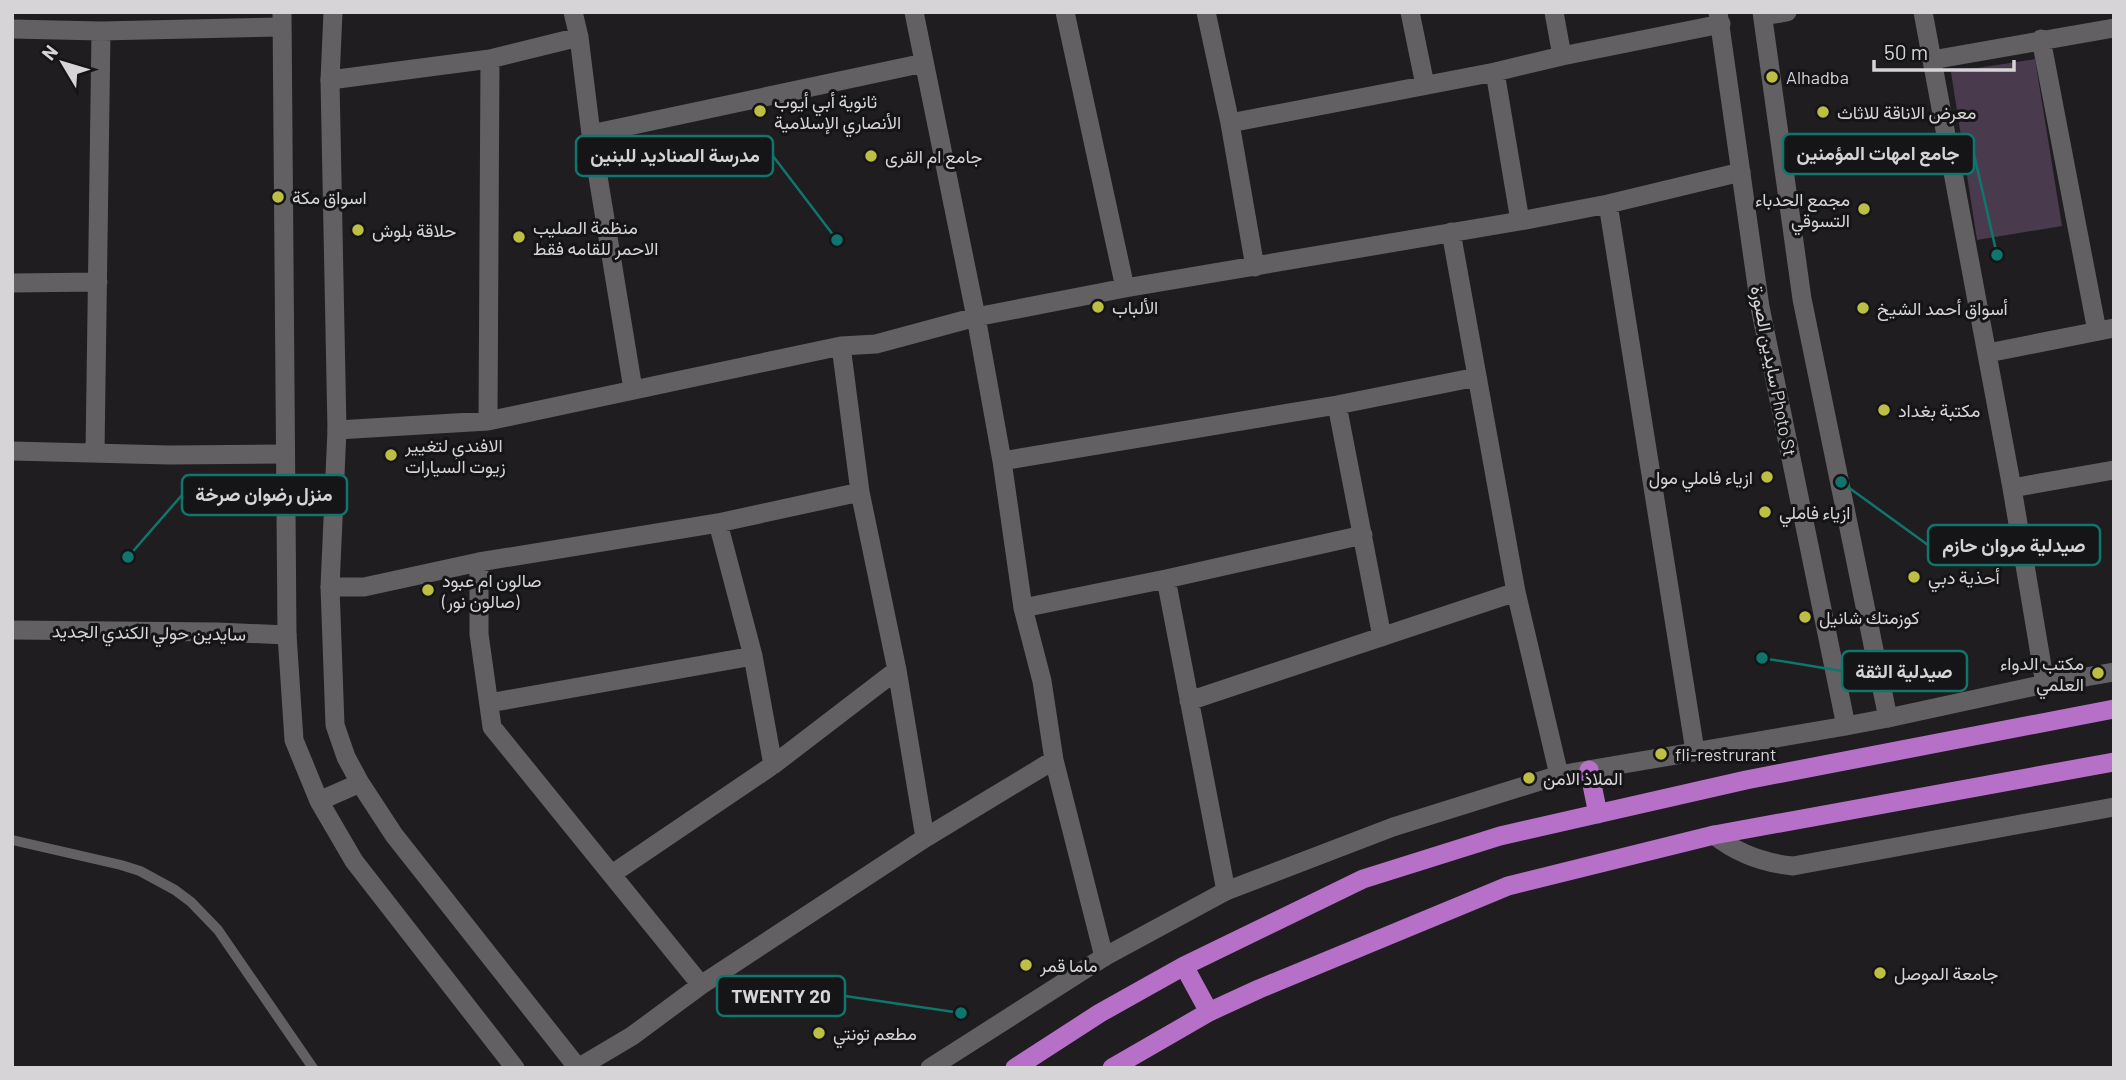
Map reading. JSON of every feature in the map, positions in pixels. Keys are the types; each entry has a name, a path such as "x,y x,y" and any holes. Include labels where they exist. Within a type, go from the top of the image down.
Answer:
{"highway":[{"path":"1015,1068 1100,1013 1184,966 1363,879 1500,836 1746,780 2114,709"},
{"path":"1112,1068 1209,1012 1508,886 1714,835 2114,762"},
{"path":"1589,770 1598,814"},
{"path":"1184,966 1209,1012"}],"street":[{"path":"333,12 330,80 337,430 330,587 335,725 346,757 360,783 416,864 578,1068 632,1036 701,985 925,838 1054,760"},
{"path":"573,12 633,389"},
{"path":"914,12 976,317 1002,461 1023,608 1042,681 1054,760 1104,957"},
{"path":"1065,12 1125,288"},
{"path":"1206,12 1230,123 1255,267"},
{"path":"1410,12 1425,85"},
{"path":"1554,12 1562,55"},
{"path":"1787,12 1763,14 1802,299 1888,718"},
{"path":"1923,12 1988,353 2045,684"},
{"path":"1230,123 1495,72 1719,18"},
{"name":"سايدين الصورة Photo St","path":"1719,18 1760,307 1846,726"},
{"path":"12,29 101,31 281,20 287,635 294,740 319,801 354,861 515,1068"},
{"path":"1932,60 2114,28"},
{"path":"95,453 101,31"},
{"path":"330,80 490,59 579,37"},
{"path":"1988,353 2106,329 2040,39"},
{"path":"488,421 490,59"},
{"path":"591,134 924,63"},
{"path":"1495,72 1521,221"},
{"path":"337,430 488,421 841,346 876,344 976,317 1125,288 1521,221 1608,204 1741,172"},
{"path":"1608,204 1695,751"},
{"path":"1451,232 1516,592 1559,775"},
{"path":"12,283 98,282"},
{"path":"841,346 860,492 897,670 925,838"},
{"path":"1002,461 1337,405 1478,377"},
{"path":"1337,405 1382,637"},
{"path":"12,451 169,455 285,454"},
{"path":"2012,488 2114,470"},
{"path":"330,587 364,587 478,562 718,523 860,492"},
{"path":"718,523 752,656 773,765"},
{"path":"1023,608 1363,535"},
{"path":"478,562 479,634 492,727 701,985"},
{"path":"1166,579 1226,891"},
{"path":"1189,701 1516,592"},
{"name":"سايدين حولي الكندي الجديد","path":"12,630 287,635"},
{"path":"489,703 752,656"},
{"path":"612,874 773,765 897,670"},
{"path":"930,1068 1104,957 1226,891 1393,827 1559,775 1846,726 2114,672"},
{"path":"319,801 360,783"},
{"path":"1714,835 1748,856 1793,866 2114,807"}],"lane":[{"path":"12,840 121,865 176,890 218,930 313,1068"}],"shaded area":[{"path":"2035,59 2062,226 1977,240 1951,72"}],"place":[{"name":"Alhadba","path":"1772,77"},
{"name":"ثانوية أبي أيوب الأنصاري الإسلامية","path":"760,111"},
{"name":"معرض الاناقة للاثاث","path":"1823,112"},
{"name":"جامع ام القرى","path":"871,156"},
{"name":"اسواق مكة","path":"278,197"},
{"name":"مجمع الحدباء التسوقي","path":"1864,209"},
{"name":"حلاقة بلوش","path":"358,230"},
{"name":"منظمة الصليب الاحمر للقامه فقط","path":"519,237"},
{"name":"مدرسة الصناديد للبنين","path":"837,240"},
{"name":"جامع امهات المؤمنين","path":"1997,255"},
{"name":"الألباب","path":"1098,307"},
{"name":"أسواق أحمد الشيخ","path":"1863,308"},
{"name":"مكتبة بغداد","path":"1884,410"},
{"name":"الافندي لتغيير زيوت السيارات","path":"391,455"},
{"name":"ازياء فاملي مول","path":"1767,477"},
{"name":"صيدلية مروان حازم","path":"1841,482"},
{"name":"ازياء فاملي","path":"1765,512"},
{"name":"منزل رضوان صرخة","path":"128,557"},
{"name":"أحذية دبي","path":"1914,577"},
{"name":"صالون ام عبود (صالون نور)","path":"428,590"},
{"name":"كوزمتك شانيل","path":"1805,617"},
{"name":"صيدلية الثقة","path":"1762,658"},
{"name":"مكتب الدواء العلمي","path":"2098,673"},
{"name":"fli-restrurant","path":"1661,754"},
{"name":"الملاذ الامن","path":"1529,778"},
{"name":"ماما قمر","path":"1026,965"},
{"name":"جامعة الموصل","path":"1880,973"},
{"name":"TWENTY 20","path":"961,1013"},
{"name":"مطعم تونتي","path":"819,1033"}]}
